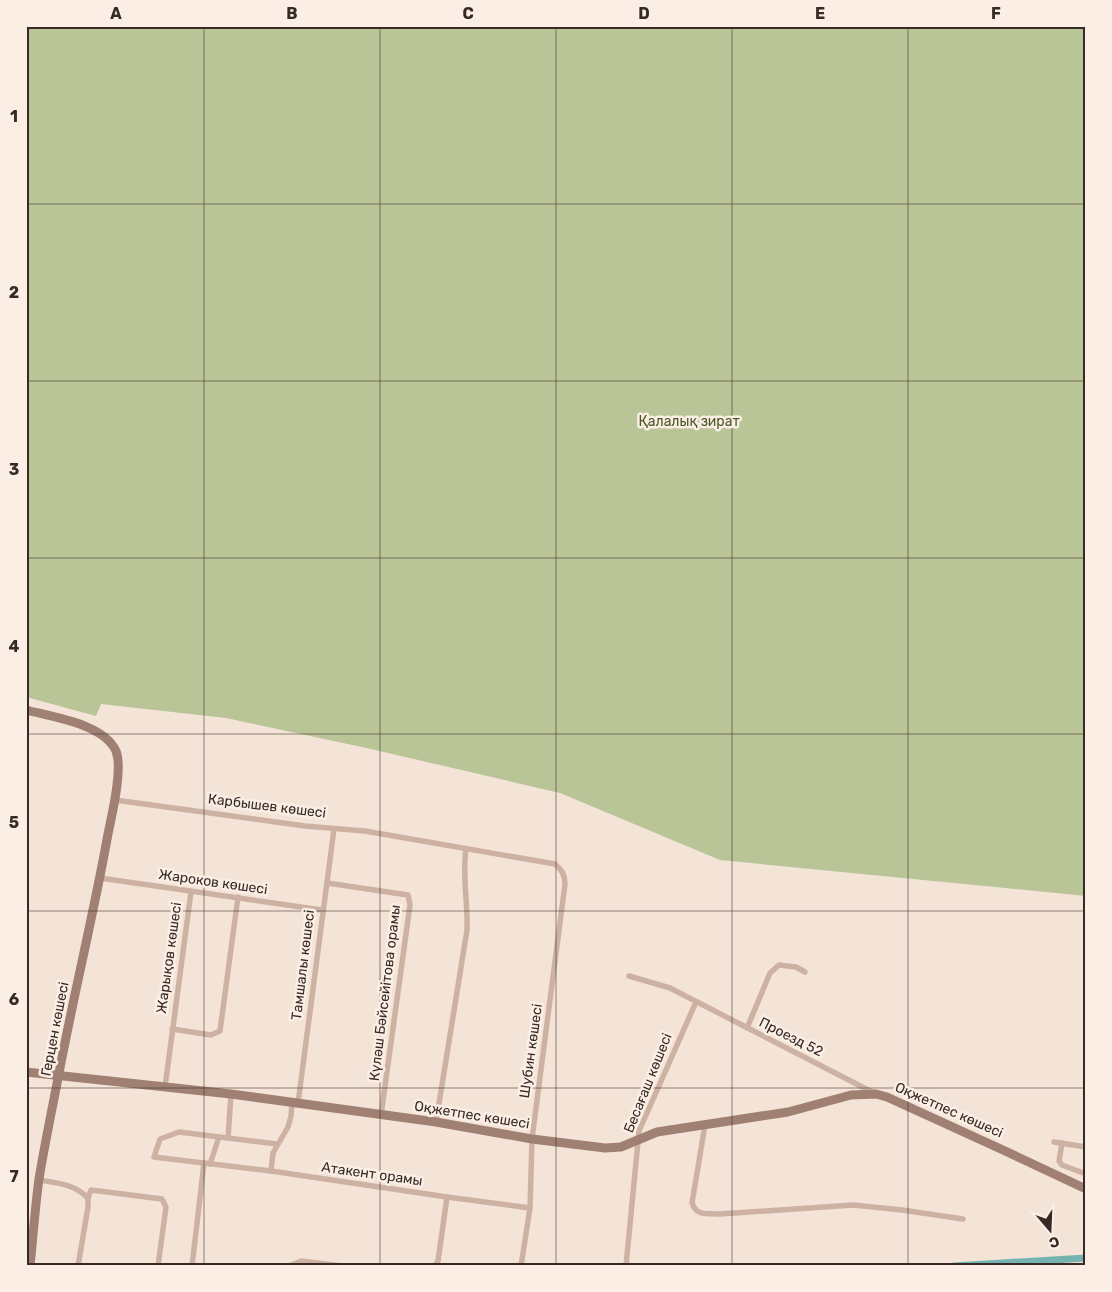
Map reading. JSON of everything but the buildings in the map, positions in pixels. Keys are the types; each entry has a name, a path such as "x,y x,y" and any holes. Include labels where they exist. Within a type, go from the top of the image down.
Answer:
{"street":[{"path":"26,710 86,727 101,733 107,738 116,751 118,763 115,800"},
{"name":"Карбышев көшесі","path":"115,800 334,829 365,831 555,864 562,870"},
{"name":"Герцен көшесі","path":"30,1266 39,1180 115,800"},
{"name":"Тамшалы көшесі","path":"271,1171 273,1153 288,1128 295,1103 334,829"},
{"path":"436,1122 467,930 468,909 464,878 466,849"},
{"name":"Шубин көшесі","path":"521,1266 530,1208 532,1139 565,884 565,876 562,870"},
{"name":"Жароков көшесі","path":"100,878 322,910"},
{"name":"Күләш Бәйсейітова орамы","path":"326,883 408,895 410,900 381,1115"},
{"name":"Жарықов көшесі","path":"165,1087 191,892"},
{"name":"Жарықов көшесі","path":"172,1029 211,1035 220,1031 238,897"},
{"path":"747,1028 770,973 779,965 796,967 805,972"},
{"name":"Проезд 52","path":"629,976 670,988 876,1094"},
{"name":"Бесағаш көшесі","path":"626,1266 639,1131 696,1002"},
{"name":"Оқжетпес көшесі","path":"26,1072 231,1094 436,1122 532,1139 605,1148 620,1147 657,1132 788,1112 851,1095 876,1094 887,1097 1086,1189"},
{"path":"228,1138 231,1094"},
{"path":"705,1125 692,1203 695,1211 699,1213 720,1214 853,1205 963,1218"},
{"name":"Атакент орамы","path":"219,1137 179,1132 160,1139 154,1156 530,1208"},
{"path":"192,1266 207,1164 219,1137 277,1144"},
{"path":"1054,1142 1086,1147"},
{"path":"1062,1143 1059,1161 1062,1165 1086,1174"},
{"path":"39,1180 70,1186 80,1190 88,1198"},
{"path":"78,1266 88,1198 91,1190 162,1199 166,1207 158,1266"},
{"path":"435,1266 438,1260 447,1198"},
{"path":"289,1266 301,1261 342,1266"}],"green space":[{"name":"Қалалық зират","path":"26,26 1086,26 1086,896 720,860 560,793 371,749 226,718 101,704 96,716 26,697"}],"waterway":[{"path":"954,1266 1086,1258"}]}
